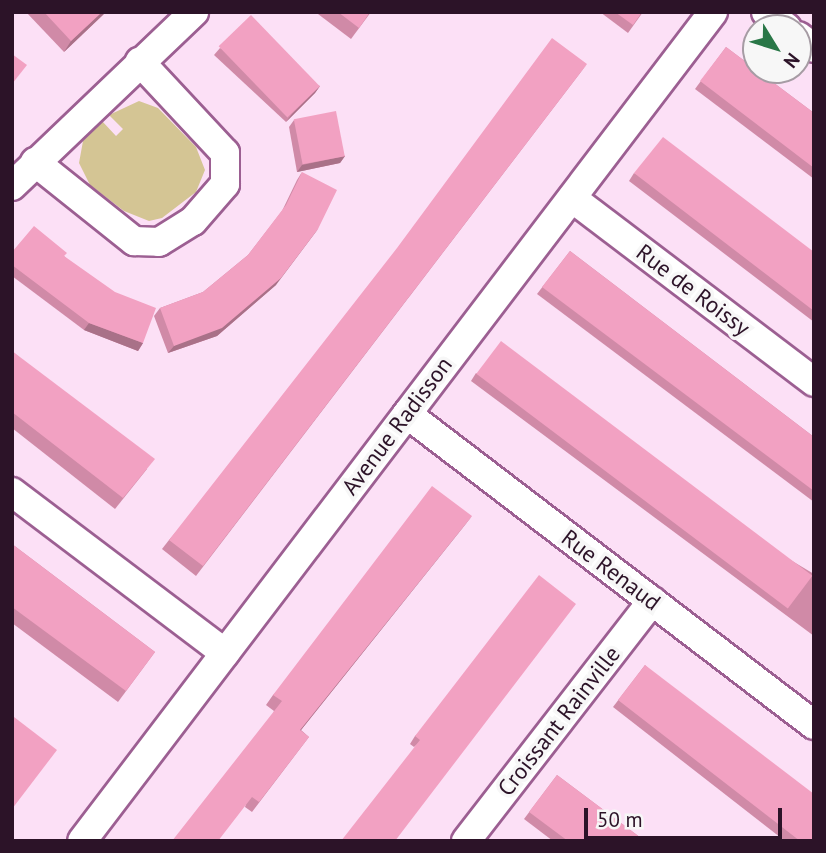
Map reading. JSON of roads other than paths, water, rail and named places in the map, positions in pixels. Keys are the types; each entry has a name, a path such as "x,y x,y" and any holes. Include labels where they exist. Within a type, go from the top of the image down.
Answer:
{"street":[{"path":"12,186 194,12"},
{"name":"Avenue Radisson","path":"82,841 713,12"},
{"path":"35,162 134,241 159,242 194,221 225,184 225,153 140,62"},
{"name":"Rue de Roissy","path":"572,198 814,382"},
{"name":"Rue Renaud","path":"407,414 814,725"},
{"path":"12,492 225,653"},
{"name":"Croissant Rainville","path":"466,841 652,601"}]}
